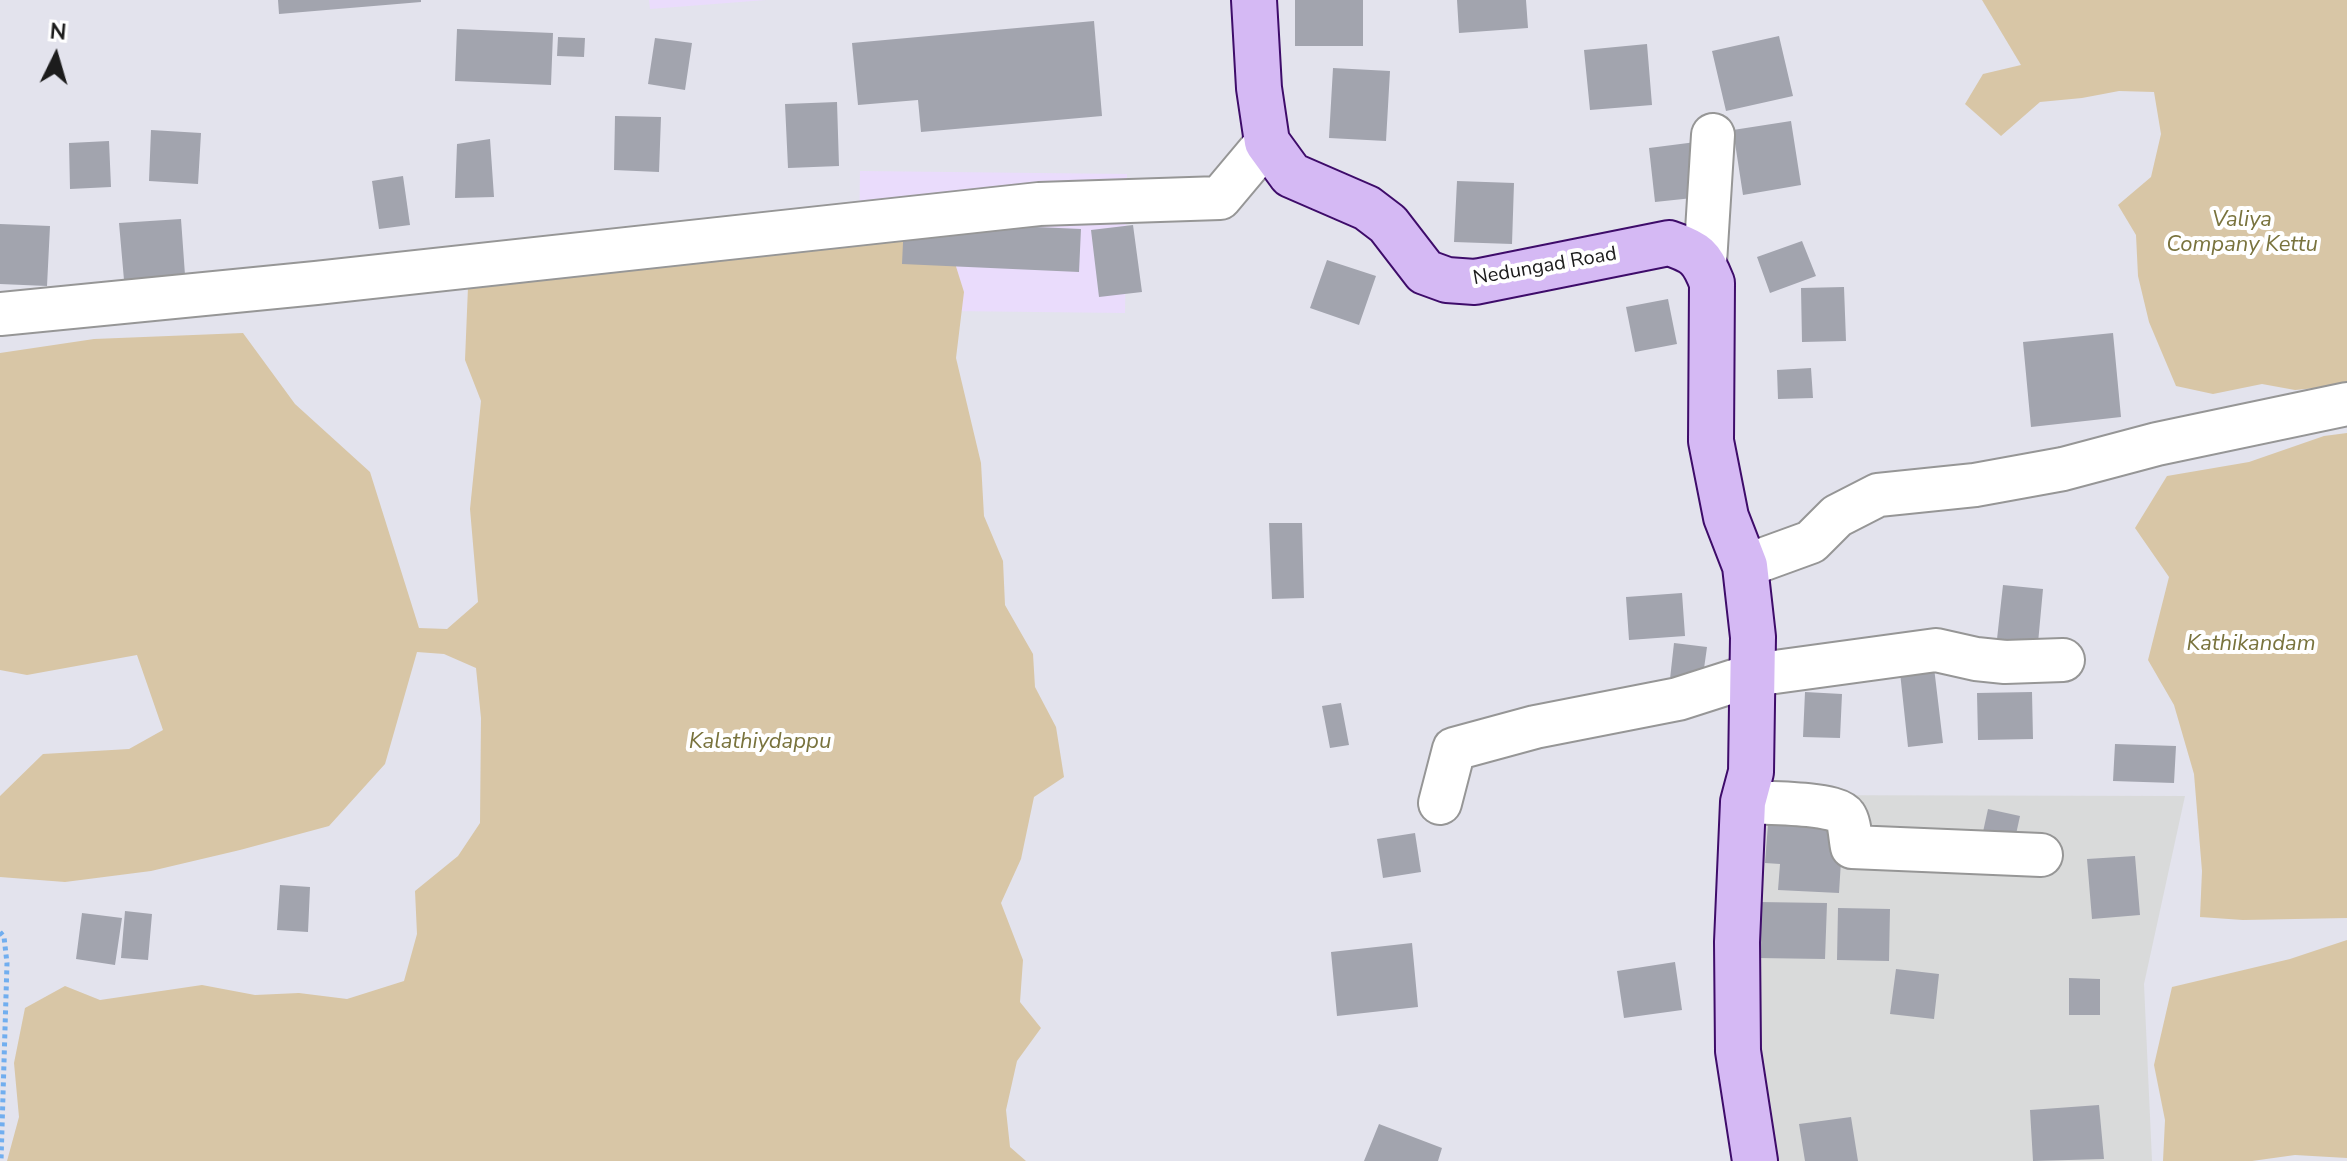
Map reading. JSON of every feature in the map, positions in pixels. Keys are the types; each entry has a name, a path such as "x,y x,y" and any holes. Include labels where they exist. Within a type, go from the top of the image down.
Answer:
{"main road":[{"name":"Nedungad Road","path":"1254,0 1259,88 1267,142 1291,175 1367,208 1388,224 1425,272 1447,280 1475,282 1669,243 1691,250 1705,263"},
{"path":"1705,263 1712,283 1711,441 1726,517 1745,566 1753,637 1751,772 1743,802 1737,942 1738,1051 1755,1161"}],"street":[{"path":"1705,263 1713,135"},
{"path":"0,314 316,283 1039,204 1220,198 1267,142"},
{"path":"1745,566 1811,542 1837,516 1878,495 1975,485 2063,469 2157,444 2347,404"},
{"path":"1440,803 1454,749 1535,727 1678,699 1753,675 1936,650 2005,662 2063,660"},
{"path":"1743,802 1839,811 1845,816 1852,847 2041,855"}],"path":[{"path":"0,932 4,937 7,963 1,1161"}],"shaded area":[{"path":"649,0 766,0 650,9"},
{"path":"860,171 1127,174 1125,313 858,310"},
{"path":"1750,795 2185,796 2144,984 2152,1161 1777,1161 1742,950"}],"water":[{"name":"Valiya Company Kettu","path":"1982,0 2347,0 2347,385 2295,390 2262,384 2213,394 2176,386 2149,322 2138,276 2136,235 2118,205 2151,177 2161,134 2154,92 2119,91 2040,102 2001,136 1965,104 1983,74 2021,65"},
{"name":"Kalathiydappu","path":"853,234 948,241 964,292 956,358 981,463 984,516 1003,561 1005,605 1033,654 1035,687 1056,727 1064,777 1034,797 1021,859 1001,903 1023,960 1020,1002 1041,1028 1017,1061 1006,1110 1010,1147 1026,1161 7,1161 19,1117 14,1063 25,1008 65,986 100,1000 202,985 255,995 299,993 347,999 404,981 417,934 415,891 458,856 480,823 481,718 476,668 444,654 417,652 385,764 329,826 151,871 65,882 0,877 0,796 43,754 129,749 163,730 137,655 27,675 0,670 0,353 94,339 243,333 295,404 370,472 419,628 447,629 478,602 470,509 481,401 465,360 468,287"},
{"name":"Kathikandam","path":"2347,433 2347,918 2243,920 2200,917 2202,871 2194,774 2174,705 2148,660 2169,577 2135,528 2167,476 2249,462 2324,436"},
{"path":"2347,940 2347,1158 2295,1155 2252,1161 2163,1161 2165,1120 2154,1065 2172,987 2290,959"}],"building":[{"path":"278,0 421,0 421,2 279,14"},
{"path":"1295,0 1363,0 1363,46 1295,46"},
{"path":"1457,0 1526,0 1528,28 1459,33"},
{"path":"1094,21 1102,116 921,132 918,100 858,105 852,43"},
{"path":"457,29 553,33 551,85 455,81"},
{"path":"1779,36 1793,96 1726,111 1712,51"},
{"path":"558,37 585,38 584,57 557,56"},
{"path":"655,38 692,43 685,90 648,84"},
{"path":"1647,44 1652,105 1590,110 1584,50"},
{"path":"1333,68 1390,71 1386,141 1329,138"},
{"path":"837,102 839,166 788,168 785,104"},
{"path":"615,116 661,117 659,172 614,170"},
{"path":"1791,121 1801,185 1743,195 1733,130"},
{"path":"151,130 201,133 198,184 149,181"},
{"path":"490,139 494,197 455,198 457,144"},
{"path":"109,141 111,187 70,189 69,143"},
{"path":"1696,142 1702,197 1655,202 1649,148"},
{"path":"403,176 410,225 379,229 372,181"},
{"path":"1457,181 1514,183 1512,244 1454,242"},
{"path":"181,219 185,275 124,280 119,223"},
{"path":"904,221 1081,229 1079,272 902,264"},
{"path":"0,224 50,226 47,286 0,284"},
{"path":"1133,225 1142,292 1099,297 1091,230"},
{"path":"1802,241 1816,276 1770,293 1757,257"},
{"path":"1327,260 1376,276 1359,325 1310,308"},
{"path":"1844,287 1846,341 1802,342 1801,288"},
{"path":"1668,299 1677,344 1635,352 1626,307"},
{"path":"2113,333 2121,417 2031,427 2023,342"},
{"path":"1811,368 1813,398 1778,399 1777,370"},
{"path":"1269,523 1302,523 1304,598 1272,599"},
{"path":"2003,585 2043,589 2038,643 1997,639"},
{"path":"1682,593 1685,636 1629,640 1626,597"},
{"path":"1674,643 1707,647 1702,683 1670,679"},
{"path":"1933,659 1943,743 1908,747 1899,663"},
{"path":"1805,692 1842,694 1840,738 1803,737"},
{"path":"2032,692 2033,739 1978,740 1977,693"},
{"path":"1341,703 1349,745 1330,748 1322,706"},
{"path":"2115,744 2176,746 2174,783 2113,781"},
{"path":"1988,809 2020,816 2013,848 1981,841"},
{"path":"1768,824 1843,829 1839,893 1778,890 1780,864 1765,863"},
{"path":"1415,833 1421,872 1383,878 1377,839"},
{"path":"2135,856 2140,915 2092,919 2087,859"},
{"path":"280,885 310,887 308,932 277,930"},
{"path":"1758,902 1827,903 1825,959 1757,958"},
{"path":"1838,908 1890,909 1889,961 1837,960"},
{"path":"125,911 152,914 148,960 121,958"},
{"path":"82,913 122,918 115,965 76,959"},
{"path":"1412,943 1418,1007 1337,1016 1331,952"},
{"path":"1675,962 1682,1010 1624,1018 1617,971"},
{"path":"1896,969 1939,974 1934,1019 1890,1014"},
{"path":"2069,978 2100,979 2100,1015 2069,1015"},
{"path":"2099,1105 2104,1159 2033,1161 2030,1110"},
{"path":"1851,1117 1858,1161 1805,1161 1799,1124"},
{"path":"1379,1124 1442,1148 1438,1161 1364,1161"}]}
